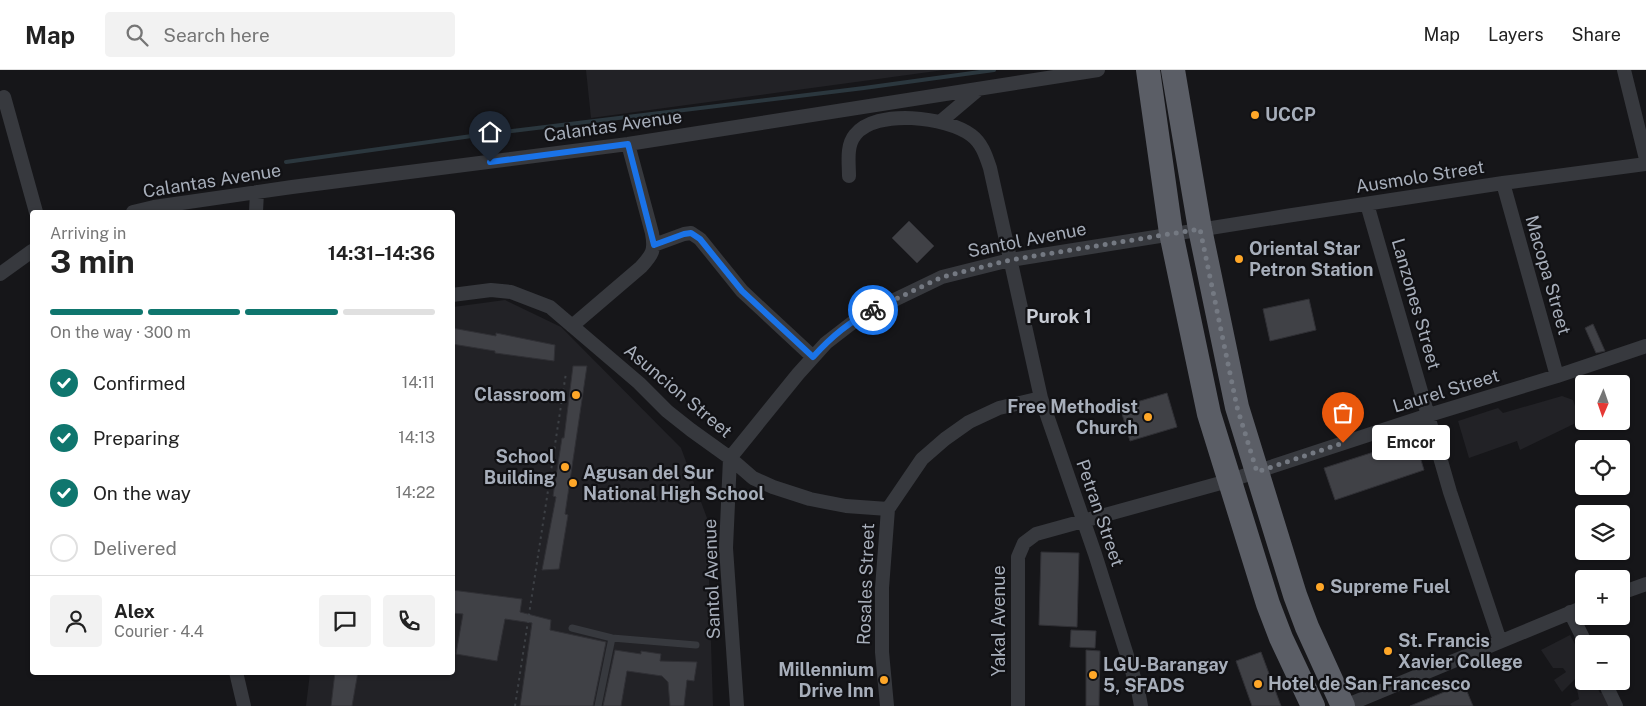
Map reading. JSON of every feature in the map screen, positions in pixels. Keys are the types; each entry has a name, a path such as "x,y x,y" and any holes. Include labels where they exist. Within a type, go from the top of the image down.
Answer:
{"highway":[{"path":"1148,70 1171,233 1207,406 1228,481 1278,630 1313,706"},
{"path":"1173,70 1200,229 1237,407 1295,595 1344,706"},
{"path":"1159,140 1185,135"}],"street":[{"name":"Calantas Avenue","path":"141,210 257,192 628,144 1098,70"},
{"path":"1624,70 1646,159"},
{"path":"940,122 979,89"},
{"path":"4,98 35,210"},
{"name":"Petran Street","path":"849,176 851,140 861,129 874,123 900,118 940,122 959,128 972,136 983,149 990,168 1041,398 1095,554 1138,690 1141,706"},
{"path":"572,326 641,267 650,257 654,245 628,144"},
{"name":"Ausmolo Street","path":"1171,233 1503,183 1646,164"},
{"name":"Macopa Street","path":"1503,183 1557,376"},
{"path":"256,210 257,192"},
{"name":"Lanzones Street","path":"1367,204 1450,492 1500,641"},
{"path":"654,245 691,233 700,239 742,291 813,357"},
{"name":"Santol Avenue","path":"737,706 726,548 730,458 813,357 826,343 861,316 942,277 1010,260 1171,233"},
{"path":"0,274 30,252"},
{"name":"Asuncion Street","path":"455,295 491,290 511,292 550,307 673,416 730,458 753,478 773,487 810,499 846,506 888,509"},
{"name":"Laurel Street","path":"1257,472 1646,346"},
{"name":"Rosales Street","path":"887,706 882,652 882,588 888,509 922,458 945,439 969,422 999,408 1041,398"},
{"name":"Yakal Avenue","path":"1018,706 1018,557 1024,543 1036,534 1257,472"},
{"path":"1630,590 1646,584"},
{"path":"1344,706 1575,610"},
{"path":"237,675 244,706"},
{"path":"1608,690 1616,706"}],"lane":[{"path":"572,628 612,638 696,645"},
{"path":"598,706 612,638"}],"path":[{"path":"516,706 566,373"}],"shaded area":[{"path":"586,70 944,70 591,118"},
{"name":"Agusan del Sur National High School","path":"505,300 561,327 681,448 707,518 713,706 306,706 310,675 455,675 455,307"},
{"path":"1562,396 1573,400 1575,423 1520,450 1517,441 1469,458 1458,421 1498,408 1503,413"},
{"path":"1570,635 1575,644 1575,679 1562,692 1554,680 1566,672 1563,668 1553,668 1541,650"},
{"path":"1577,690 1598,690 1600,693 1605,691 1612,706 1572,706 1570,704 1579,699"}],"building":[{"path":"909,221 934,246 917,263 892,238"},
{"path":"1309,299 1316,330 1270,341 1263,309"},
{"path":"1593,324 1605,351 1596,353 1585,328"},
{"path":"455,329 496,336 496,333 555,345 554,361 495,353 495,351 455,344"},
{"path":"573,366 587,366 565,514 568,515 559,569 542,570 556,497 553,496 562,438 564,438"},
{"name":"Free Methodist Church","path":"1167,393 1177,427 1130,441 1120,407"},
{"path":"1391,443 1395,454 1417,447 1424,470 1335,500 1324,468 1377,451 1376,448"},
{"path":"1041,552 1079,553 1077,627 1039,625"},
{"path":"455,590 522,599 520,612 551,620 550,630 606,642 593,706 520,706 532,623 505,619 497,661 456,654 463,614 455,613"},
{"path":"1071,630 1096,631 1095,648 1070,647"},
{"path":"615,650 641,654 641,651 661,654 660,661 697,662 694,681 687,680 684,706 670,706 668,682 662,676 627,671 621,706 603,706"},
{"name":"LGU-Barangay 5, SFADS","path":"1086,650 1100,651 1099,706 1086,706"},
{"name":"Hotel de San Francesco","path":"1261,652 1281,706 1252,706 1236,661"},
{"path":"335,675 357,675 352,706 331,706"},
{"path":"1464,684 1473,706 1410,706"}],"waterway":[{"path":"286,162 479,135 864,88 994,70"}],"way so far":[{"path":"873,310 942,277 1010,260 1200,229 1237,407 1257,472 1343,443"}],"place":[{"name":"UCCP","path":"1255,115"},
{"name":"Oriental Star Petron Station","path":"1239,259"},
{"name":"Classroom","path":"576,395"},
{"name":"Free Methodist Church","path":"1148,417"},
{"name":"Emcor","path":"1343,443"},
{"name":"School Building","path":"565,467"},
{"name":"Agusan del Sur National High School","path":"573,483"},
{"name":"Supreme Fuel","path":"1320,587"},
{"name":"St. Francis Xavier College","path":"1388,651"},
{"name":"LGU-Barangay 5, SFADS","path":"1093,675"},
{"name":"Millennium Drive Inn","path":"884,680"},
{"name":"Hotel de San Francesco","path":"1258,684"}],"district":[{"name":"Purok 1","path":"1059,316"}],"route":[{"path":"490,162 628,144 654,245 691,233 700,239 742,291 813,357 826,343 861,316 873,310"}]}
